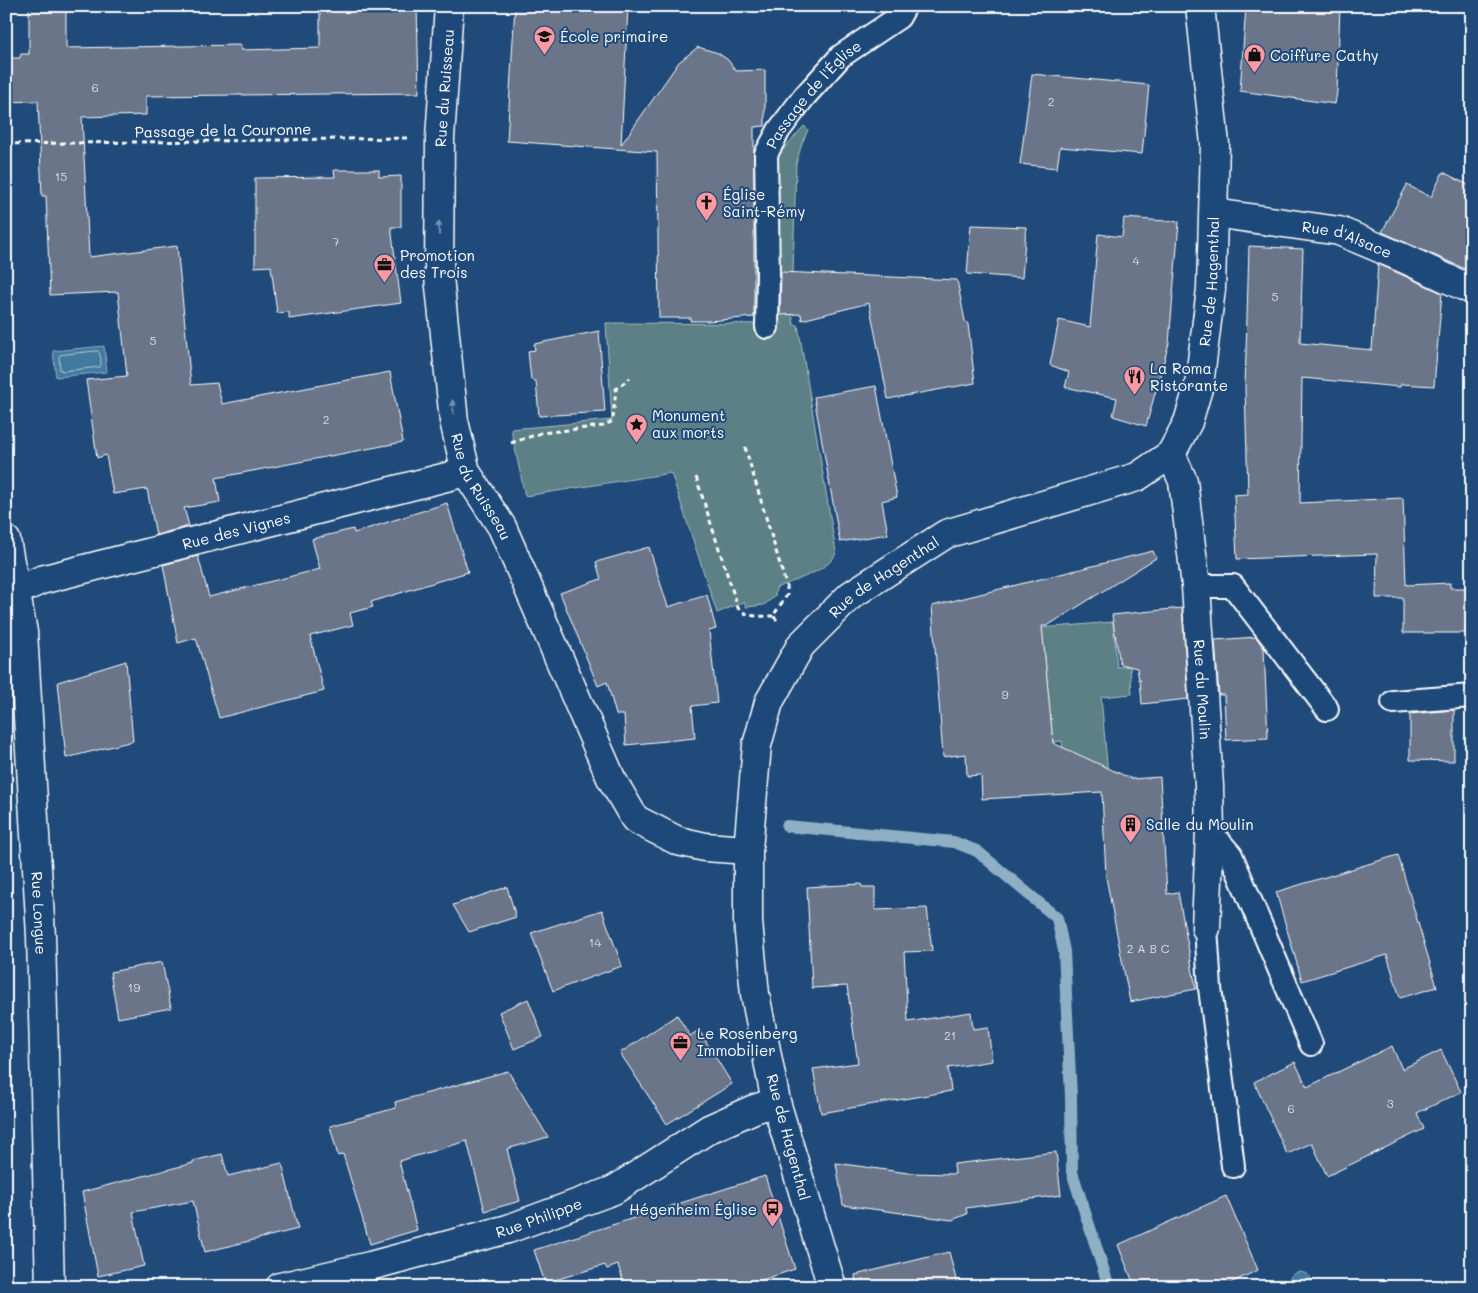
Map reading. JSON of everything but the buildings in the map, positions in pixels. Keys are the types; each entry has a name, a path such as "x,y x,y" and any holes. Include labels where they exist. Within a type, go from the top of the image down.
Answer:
{"street":[{"name":"Rue du Ruisseau","path":"449,6 440,138 439,277 454,421 466,472 502,527 611,778 635,819 678,841 705,847 748,850"},
{"name":"Rue de Hagenthal","path":"832,1287 776,1102 755,994 748,922 748,850 757,745 769,702 801,645 850,595 946,534 1136,477 1171,454 1188,422 1199,385 1211,289 1215,144 1200,6"},
{"name":"Rue d'Alsace","path":"1214,213 1338,231 1472,290"},
{"name":"Rue du Moulin","path":"1171,454 1183,481 1196,586 1209,786 1210,831 1206,928"},
{"name":"Rue des Vignes","path":"11,592 42,580 466,472"},
{"name":"Rue Longue","path":"6,540 11,570 11,592 23,632 42,936 50,1287"},
{"name":"Rue Philippe","path":"280,1287 370,1266 508,1229 614,1190 710,1128 754,1109 776,1102"}],"lane":[{"name":"Passage de l'Église","path":"766,327 768,274 766,154 779,130 804,97 842,56 899,17 905,6"},
{"path":"1196,586 1234,586 1328,709"},
{"path":"1393,702 1472,696"},
{"path":"1210,831 1231,855 1311,1044"},
{"path":"1206,928 1210,988 1233,1166"}],"path":[{"name":"Passage de la Couronne","path":"6,144 440,138"},
{"path":"511,443 541,433 603,426 613,422 614,394 616,389 630,378"},
{"path":"745,447 787,588 787,595 773,616"},
{"path":"696,477 738,608 743,613 757,616 773,616 801,645"}],"green space":[{"path":"804,126 808,130 796,164 793,273 785,275 794,325 798,325 836,552 827,564 819,569 776,588 775,596 764,605 746,607 744,602 717,613 671,473 525,496 511,429 612,420 606,323 782,324 775,313 774,160"},
{"path":"1113,622 1117,667 1130,666 1132,694 1101,697 1108,774 1066,778 1062,741 1053,742 1042,628"}],"water":[{"path":"104,346 107,372 56,377 53,351"},
{"path":"1299,1272 1309,1276 1313,1287 1282,1287 1293,1274"}],"waterway":[{"path":"787,826 954,842 977,851 1057,918 1064,951 1071,1097 1072,1172 1109,1287"}],"place":[{"name":"École primaire","path":"544,55"},
{"name":"Coiffure Cathy","path":"1254,74"},
{"name":"Église Saint-Rémy","path":"707,222"},
{"name":"Promotion des Trois","path":"384,283"},
{"name":"La Roma Ristorante","path":"1134,396"},
{"name":"Monument aux morts","path":"636,443"},
{"name":"Salle du Moulin","path":"1130,843"},
{"name":"Le Rosenberg Immobilier","path":"681,1061"},
{"name":"Hégenheim Église","path":"773,1228"}]}
